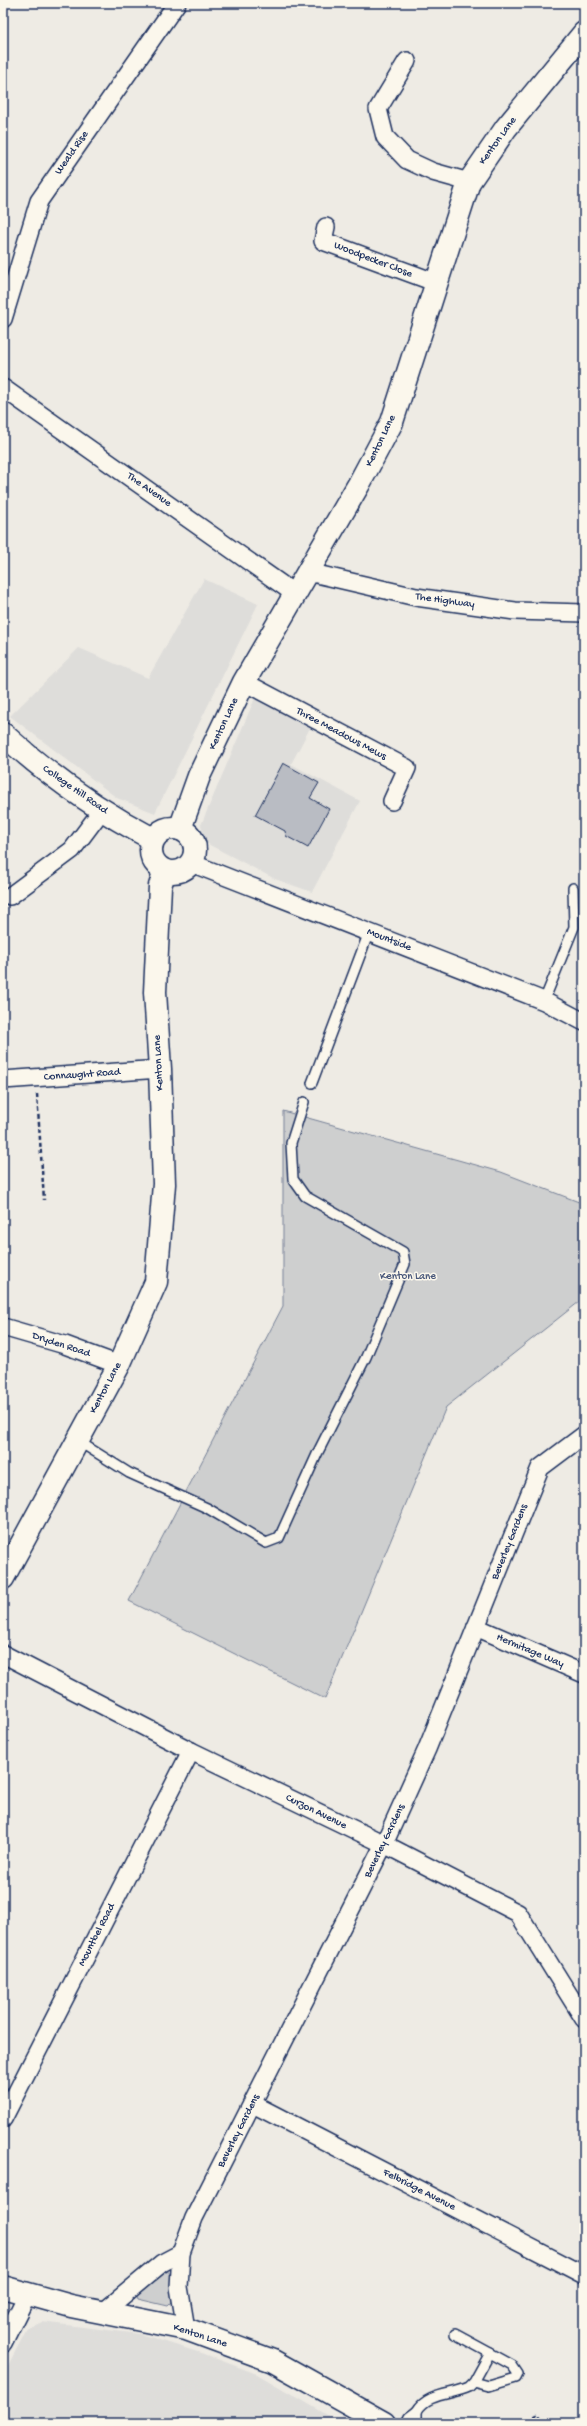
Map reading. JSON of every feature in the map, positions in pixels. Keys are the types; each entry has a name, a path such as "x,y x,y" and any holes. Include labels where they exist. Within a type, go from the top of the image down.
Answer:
{"street":[{"name":"Weald Rise","path":"3,319 39,201 177,3"},
{"name":"Kenton Lane","path":"180,829 199,776 244,682 359,484 392,422 469,182 506,128 584,33"},
{"path":"407,61 378,109 385,138 408,160 433,172 469,182"},
{"name":"Woodpecker Close","path":"326,226 323,241 437,283"},
{"name":"The Avenue","path":"3,388 295,594"},
{"name":"The Highway","path":"308,572 416,597 515,611 584,613"},
{"name":"Three Meadows Mews","path":"244,682 407,768 392,801"},
{"name":"College Hill Road","path":"3,734 27,756 102,810 153,838"},
{"path":"6,895 72,850 102,810"},
{"path":"168,828 180,829 191,837 194,843 195,850 191,863 180,871 165,871 154,864 151,858 151,845 153,838 168,828"},
{"name":"Mountside","path":"191,863 544,1001 584,1022"},
{"name":"Kenton Lane","path":"3,1578 118,1365 156,1282 164,1184 160,1069 155,992 160,886 165,871"},
{"name":"Connaught Road","path":"3,1080 160,1069"},
{"name":"Dryden Road","path":"3,1327 64,1345 118,1365"},
{"name":"Beverley Gardens","path":"186,2329 179,2287 181,2253 194,2218 384,1844 427,1750 540,1468 584,1435"},
{"name":"Hermitage Way","path":"476,1628 584,1674"},
{"name":"Curzon Avenue","path":"3,1654 190,1751 384,1844 518,1913 584,2019"},
{"name":"Mountbel Road","path":"3,2119 190,1751"},
{"name":"Felbridge Avenue","path":"253,2104 584,2275"},
{"path":"102,2313 162,2263 181,2253"},
{"name":"Kenton Lane","path":"3,2287 102,2313 186,2329 273,2361 384,2423"},
{"path":"3,2343 27,2294"}],"lane":[{"path":"544,1001 574,927 573,888"},
{"path":"312,1083 369,932"},
{"path":"78,1441 129,1473 207,1508 266,1543 280,1538 318,1452 366,1357 405,1264 403,1252 305,1196 293,1178 291,1143 304,1102"},
{"path":"455,2334 517,2369 518,2374 516,2378 489,2386 474,2382"},
{"path":"406,2423 409,2417 417,2411 424,2401 463,2390 474,2382 490,2353"},
{"path":"417,2411 418,2423"}],"path":[{"path":"36,1078 44,1200"},
{"path":"521,2423 538,2414 545,2423"}],"shaded area":[{"path":"204,579 258,604 155,813 117,798 10,716 79,648 148,678"},
{"path":"255,698 310,728 291,764 360,801 312,892 275,879 206,843 201,825"},
{"path":"42,2322 140,2334 201,2353 257,2374 341,2423 3,2423 3,2375 27,2329"}],"green space":[{"name":"Kenton Lane","path":"283,1111 501,1172 584,1204 584,1298 446,1407 325,1699 129,1601 283,1306"},
{"path":"166,2269 171,2275 172,2302 168,2306 138,2299 136,2294"}],"building":[{"path":"283,763 319,783 310,798 329,809 308,848 286,836 285,831 255,815"}]}
